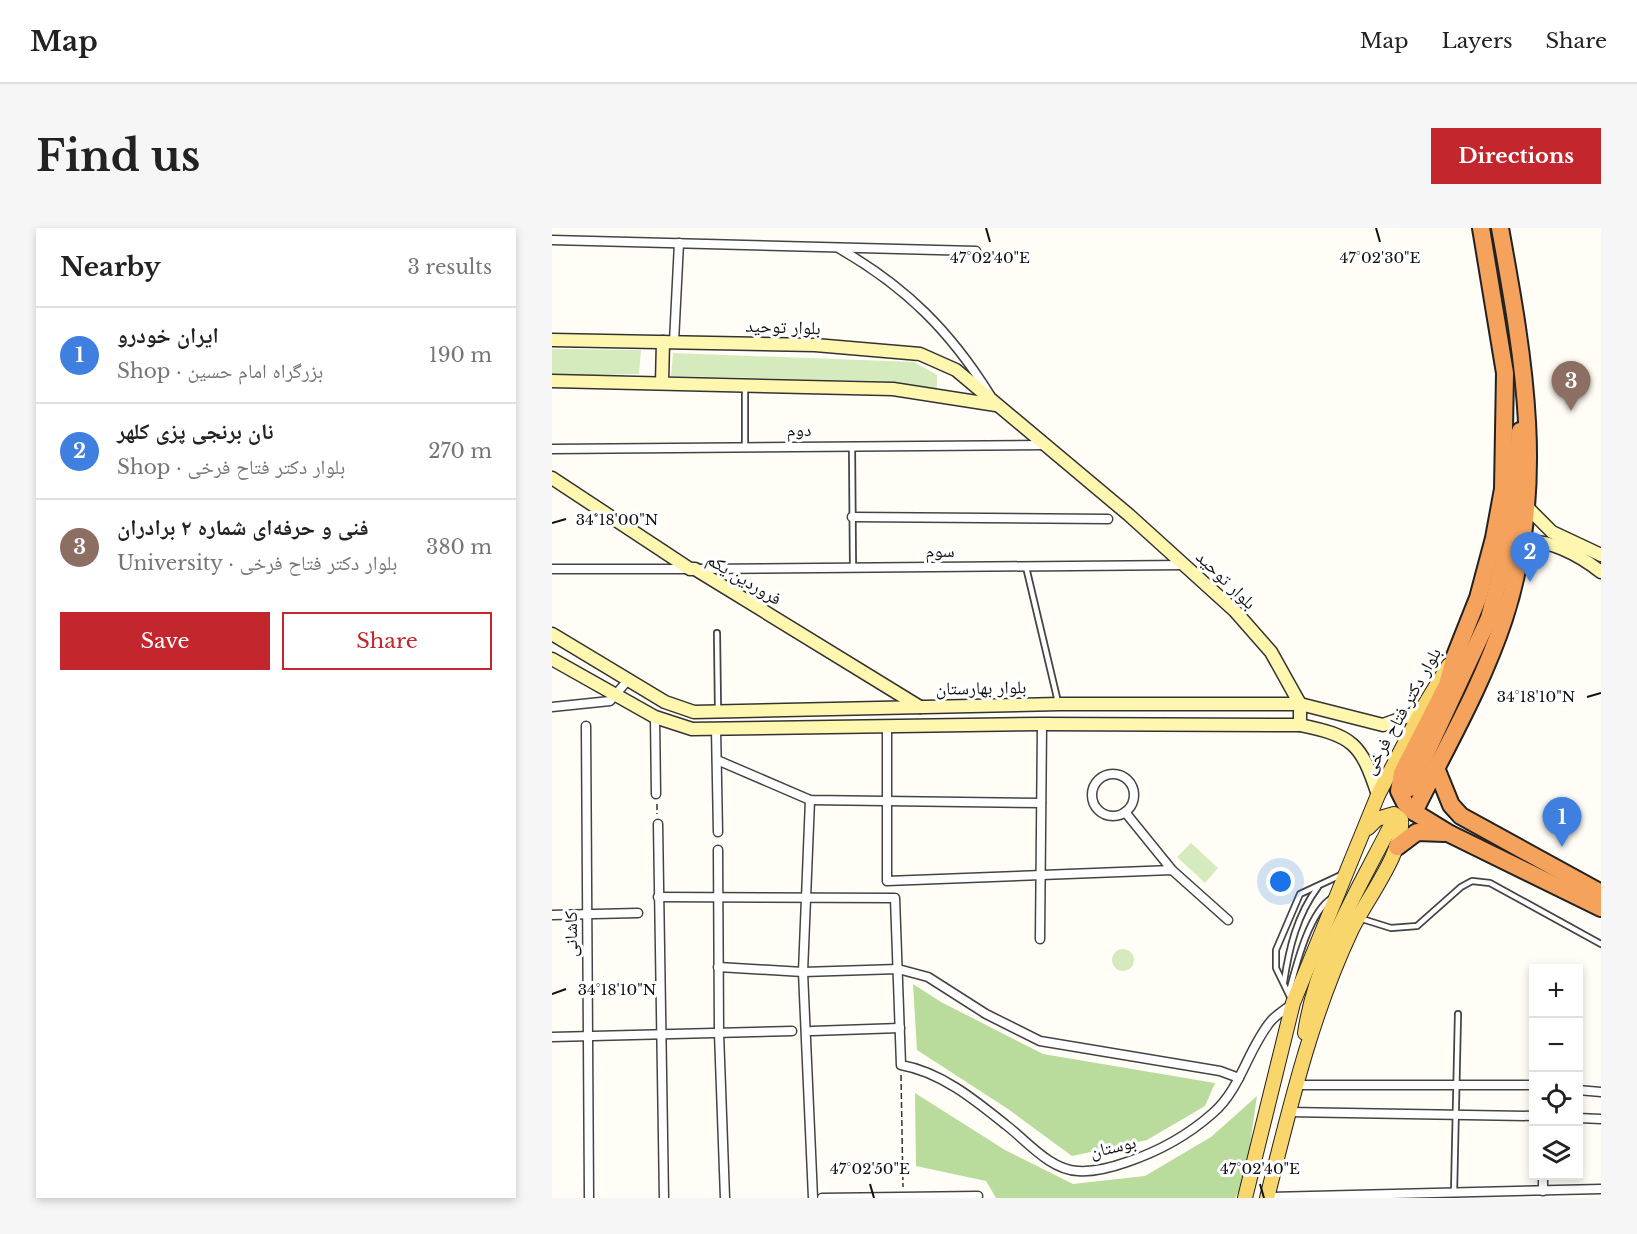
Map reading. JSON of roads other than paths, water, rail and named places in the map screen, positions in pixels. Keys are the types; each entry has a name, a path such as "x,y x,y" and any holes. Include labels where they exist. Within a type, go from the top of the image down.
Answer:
{"highway":[{"name":"بلوار دکتر فتاح فرخی","path":"1455,656 1478,598 1494,538 1503,489 1505,374 1481,228"},
{"path":"1414,812 1485,668 1504,618 1527,507 1530,463 1524,365 1500,228"},
{"path":"1410,788 1489,618 1501,575 1514,509 1524,365"},
{"path":"1450,834 1414,812 1401,798 1399,782 1446,685 1455,656"},
{"path":"1436,768 1448,799 1461,816 1525,862 1601,908"},
{"path":"1397,847 1417,832 1430,830 1450,834 1601,893"}],"main road":[{"name":"بلوار توحید","path":"552,340 815,345 920,354 956,370 1185,565 1235,611 1271,652 1300,704"},
{"path":"662,383 669,342"},
{"name":"بلوار توحید","path":"552,381 893,389 997,406"},
{"name":"فروردین یکم","path":"552,478 693,569 920,707"},
{"path":"1527,507 1552,532 1601,555"},
{"path":"1520,545 1528,542 1546,544 1601,572"},
{"name":"بلوار بهارستان","path":"552,634 665,702 694,712 1059,704 1300,704 1317,706 1370,724 1383,725 1411,715 1424,706"},
{"name":"بلوار دکتر فتاح فرخی","path":"1245,1198 1291,998 1350,866 1378,795 1424,706 1455,656"},
{"name":"بلوار بهارستان","path":"552,659 655,717 692,729 1042,724 1300,725 1322,730 1351,741 1370,771 1378,795"},
{"path":"1300,704 1300,725"},
{"path":"918,726 920,707"},
{"path":"1267,1198 1297,1078 1322,1004 1358,918 1397,847 1402,829 1401,819 1394,813 1377,819 1364,833"},
{"path":"1297,1078 1309,1005 1322,966 1391,825"}],"street":[{"path":"552,240 976,251"},
{"path":"669,342 679,243"},
{"path":"838,248 890,279 938,326 972,366 997,406"},
{"name":"دوم","path":"552,449 1046,445"},
{"path":"852,517 1108,519"},
{"name":"سوم","path":"693,569 1185,565"},
{"path":"552,569 693,569"},
{"path":"552,707 603,703 616,697 628,680"},
{"path":"655,717 656,794"},
{"path":"1040,939 1042,724"},
{"name":"کاشانی","path":"586,726 589,1198"},
{"path":"887,727 887,882 1173,870"},
{"path":"716,729 718,832"},
{"path":"717,760 810,800 1041,803"},
{"path":"1112,774 1125,777 1130,782 1134,795 1133,802 1125,812 1111,816 1098,810 1092,798 1095,784 1099,779 1112,774"},
{"path":"810,800 803,972 813,1198"},
{"path":"1125,812 1173,870 1227,920"},
{"path":"658,824 664,1198"},
{"path":"718,850 719,1033 725,1198"},
{"path":"658,897 895,898 900,1028 812,1031"},
{"path":"552,915 638,914"},
{"path":"718,967 803,972 898,969 928,977 986,1014 1040,1041 1220,1071 1239,1078"},
{"name":"بوستان","path":"900,1028 901,1065 920,1068 946,1081 1053,1163 1077,1171 1118,1165 1152,1154 1186,1137 1216,1111 1239,1078 1271,1021 1291,998"},
{"path":"552,1037 792,1031"},
{"path":"1297,1078 1529,1085"},
{"path":"1583,1090 1601,1092"},
{"path":"1288,1112 1529,1116"},
{"path":"1583,1118 1601,1119"},
{"path":"1543,1180 1543,1191"},
{"path":"1267,1198 1601,1189"},
{"path":"822,1198 978,1196"}],"lane":[{"path":"745,385 745,447"},
{"path":"852,446 853,568"},
{"path":"1026,567 1059,704"},
{"path":"717,633 718,713"},
{"path":"1291,998 1276,968 1276,950 1300,894 1338,878 1350,866"},
{"path":"1358,918 1391,928 1417,926 1461,887 1472,881 1490,883 1601,944"},
{"path":"1284,984 1288,953 1299,921 1308,901 1320,885"},
{"path":"1454,1193 1458,1014"}],"place":[{"name":"فنی و حرفه‌ای شماره ۲ برادران","path":"1571,411"},
{"name":"نان برنجی پزی کلهر","path":"1530,582"},
{"name":"ایران خودرو","path":"1562,847"}]}
